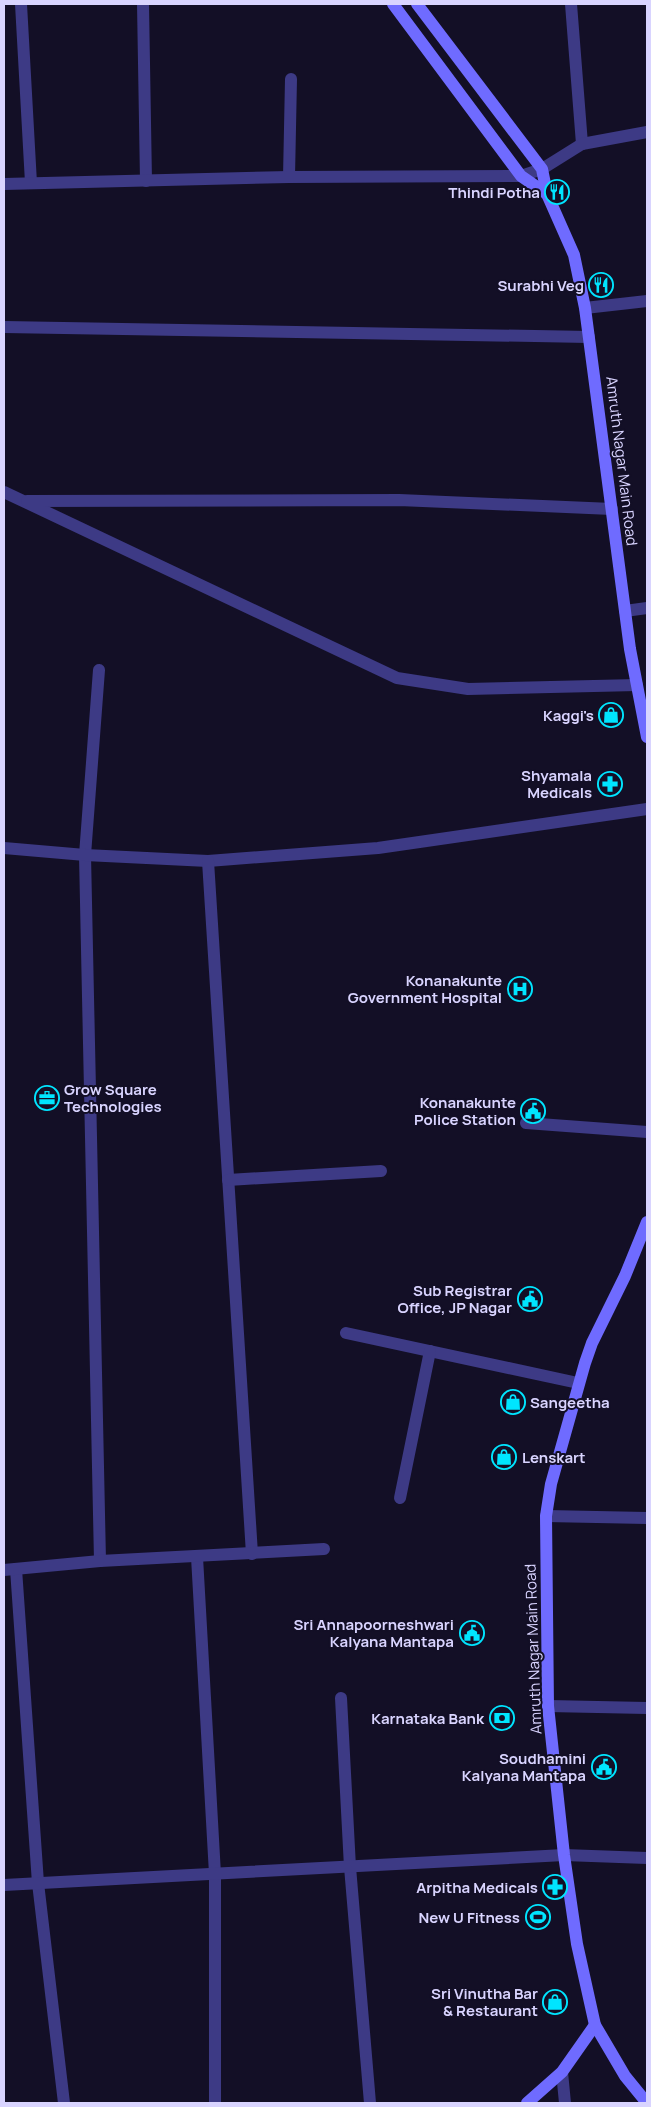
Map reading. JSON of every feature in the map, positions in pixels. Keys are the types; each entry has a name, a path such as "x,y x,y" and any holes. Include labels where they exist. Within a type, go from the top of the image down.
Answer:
{"main road":[{"path":"393,4 521,176 547,194"},
{"name":"Amruth Nagar Main Road","path":"417,4 542,168 547,194 574,255 586,308 625,611 647,737"},
{"name":"Amruth Nagar Main Road","path":"647,1222 626,1276 592,1343 578,1383 551,1484 546,1516 548,1706 564,1855 577,1944 596,2025 624,2076 647,2103"},
{"path":"527,2103 562,2072 596,2025"}],"street":[{"path":"21,4 31,183"},
{"path":"142,4 146,181"},
{"path":"571,4 582,144"},
{"path":"289,177 291,79"},
{"path":"4,184 289,177 521,176 542,168 582,144 647,132"},
{"path":"586,308 647,301"},
{"path":"4,327 589,337"},
{"path":"4,492 397,678 468,689 637,684"},
{"path":"23,501 399,500 612,510"},
{"path":"625,611 647,608"},
{"path":"99,670 85,855 100,1561"},
{"path":"4,848 85,855 208,861 378,848 647,809"},
{"path":"208,861 252,1554"},
{"path":"526,1123 647,1132"},
{"path":"228,1180 381,1171"},
{"path":"346,1333 578,1383"},
{"path":"400,1498 430,1351"},
{"path":"546,1516 647,1518"},
{"path":"64,2103 38,1883 10,1570 100,1561 324,1549"},
{"path":"197,1557 215,1874 215,2103"},
{"path":"341,1698 350,1866 370,2103"},
{"path":"548,1706 647,1708"},
{"path":"4,1885 564,1855 647,1858"},
{"path":"562,2072 565,2103"}],"place":[{"name":"Thindi Potha","path":"557,192"},
{"name":"Surabhi Veg","path":"601,285"},
{"name":"Kaggi's","path":"611,715"},
{"name":"Shyamala Medicals","path":"610,784"},
{"name":"Konanakunte Government Hospital","path":"520,989"},
{"name":"Grow Square Technologies","path":"47,1098"},
{"name":"Konanakunte Police Station","path":"533,1111"},
{"name":"Sub Registrar Office, JP Nagar","path":"530,1299"},
{"name":"Sangeetha","path":"513,1402"},
{"name":"Lenskart","path":"504,1457"},
{"name":"Sri Annapoorneshwari Kalyana Mantapa","path":"472,1633"},
{"name":"Karnataka Bank","path":"502,1718"},
{"name":"Soudhamini Kalyana Mantapa","path":"604,1767"},
{"name":"Arpitha Medicals","path":"555,1887"},
{"name":"New U Fitness","path":"538,1917"},
{"name":"Sri Vinutha Bar & Restaurant","path":"555,2002"}]}
